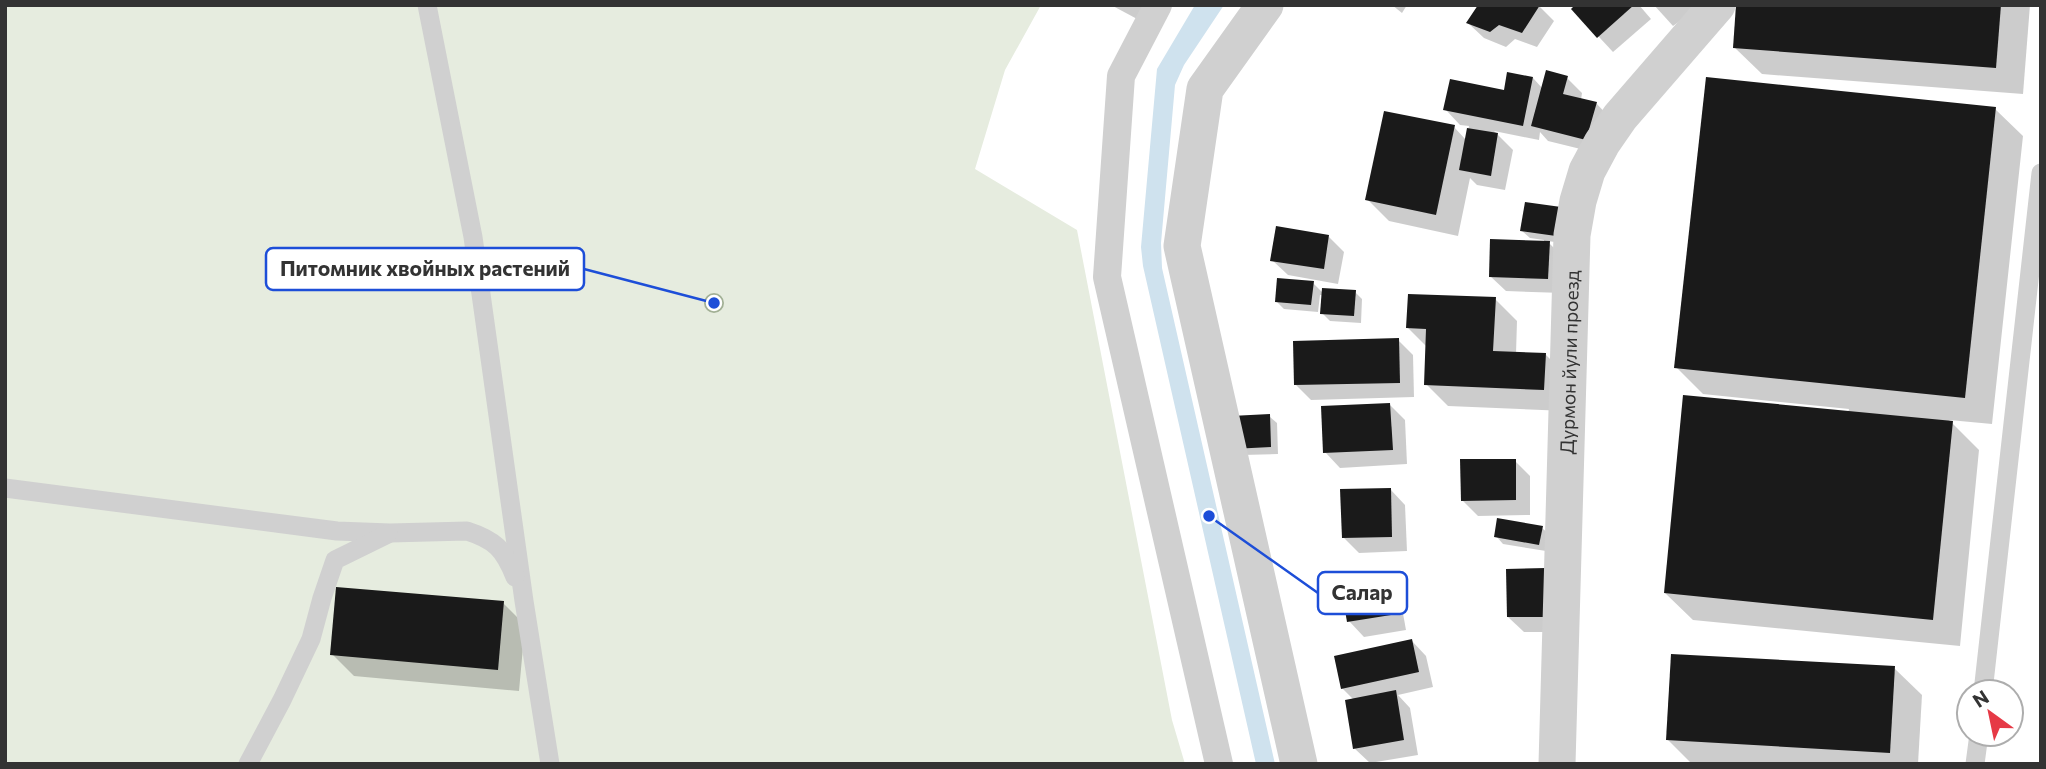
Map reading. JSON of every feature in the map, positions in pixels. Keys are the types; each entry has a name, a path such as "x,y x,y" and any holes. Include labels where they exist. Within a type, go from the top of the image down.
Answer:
{"street":[{"path":"1158,5 1121,76 1107,276 1219,764"},
{"path":"1265,5 1205,89 1182,246 1299,764"},
{"name":"Дурмон йули проезд","path":"1557,764 1572,235 1578,201 1587,171 1620,117 1717,5"}],"lane":[{"path":"427,5 473,237 524,601 550,764"},
{"path":"1985,678 2041,173"},
{"path":"5,488 337,531 467,531 490,540 503,552 524,601"},
{"path":"248,764 311,639 335,560 337,531"},
{"path":"335,560 390,533"}],"shaded area":[{"path":"5,5 1041,5 1005,70 975,169 1077,230 1172,720 1185,764 5,764"}],"water":[{"path":"1195,5 1224,5 1184,65 1175,85 1161,243 1162,268 1275,764 1256,764 1143,266 1141,247 1157,69"}],"building":[{"path":"1478,5 1540,5 1522,33 1499,25 1490,32 1466,23"},
{"path":"1575,5 1634,5 1597,38 1571,9"},
{"path":"1736,5 2001,5 1996,68 1733,48"},
{"path":"1546,70 1568,76 1563,94 1597,102 1586,140 1531,126"},
{"path":"1507,72 1533,77 1523,126 1443,110 1450,79 1504,90"},
{"path":"1706,77 1996,107 1965,398 1674,368"},
{"path":"1384,111 1455,125 1436,215 1365,200"},
{"path":"1467,128 1498,133 1491,176 1459,170"},
{"path":"1525,202 1561,207 1556,236 1520,231"},
{"path":"1276,226 1329,235 1324,269 1270,261"},
{"path":"1490,239 1550,241 1548,279 1489,277"},
{"path":"1277,278 1314,281 1311,305 1275,302"},
{"path":"1322,288 1356,290 1354,316 1320,314"},
{"path":"1408,294 1496,297 1493,351 1546,353 1544,390 1424,385 1426,329 1406,328"},
{"path":"1399,338 1400,383 1294,385 1293,341"},
{"path":"1683,395 1953,421 1933,620 1664,593"},
{"path":"1390,403 1393,450 1323,453 1321,406"},
{"path":"1270,414 1271,447 1232,449 1231,416"},
{"path":"1460,459 1516,459 1516,500 1461,501"},
{"path":"1391,488 1392,537 1342,538 1340,489"},
{"path":"1497,518 1543,526 1539,545 1494,537"},
{"path":"1546,568 1546,617 1507,617 1506,569"},
{"path":"1385,580 1391,615 1347,622 1341,587"},
{"path":"336,587 504,601 498,670 330,655"},
{"path":"1412,639 1419,672 1341,689 1334,656"},
{"path":"1671,654 1895,666 1890,753 1666,740"},
{"path":"1396,690 1404,740 1353,749 1345,700"}],"place":[{"name":"Питомник хвойных растений","path":"714,303"},
{"name":"Салар","path":"1209,516"}]}
